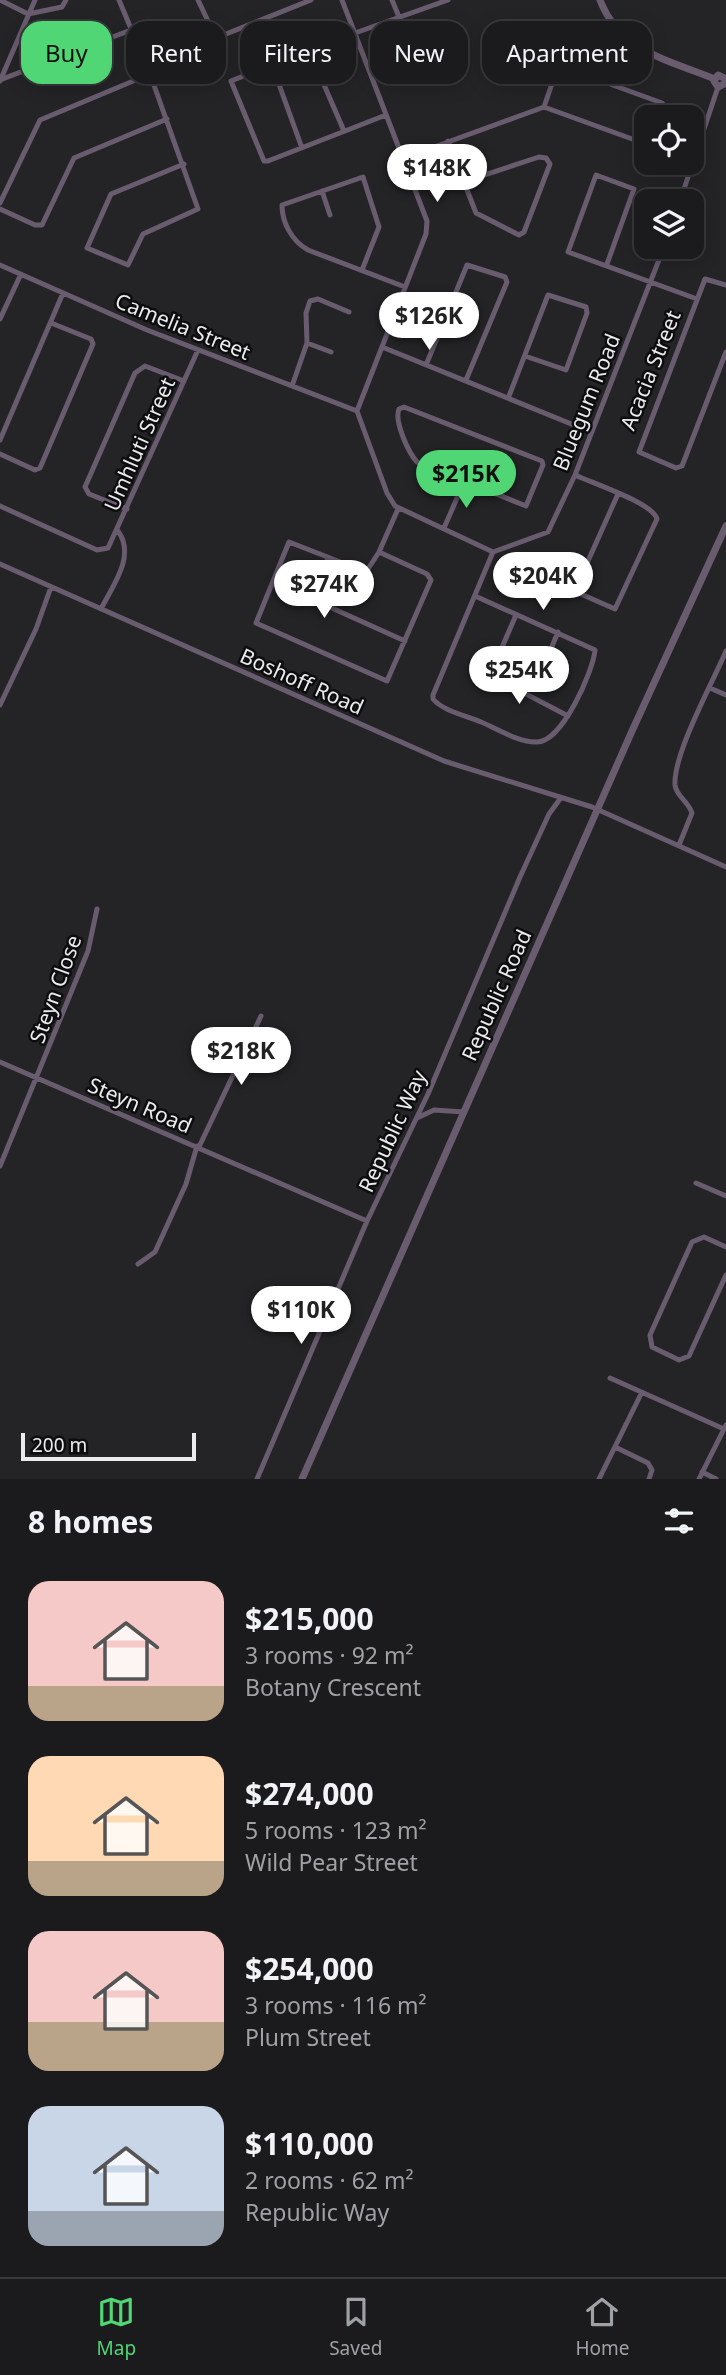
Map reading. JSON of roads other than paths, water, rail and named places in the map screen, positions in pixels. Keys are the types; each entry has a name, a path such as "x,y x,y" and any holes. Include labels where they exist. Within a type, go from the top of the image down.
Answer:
{"street":[{"path":"0,81 35,0"},
{"path":"0,1 28,14 64,6 66,0"},
{"path":"119,0 127,21"},
{"path":"198,0 216,38 292,3 311,0"},
{"path":"342,0 350,21"},
{"path":"392,0 399,17"},
{"path":"356,33 448,0"},
{"path":"600,0 615,25 636,47 668,63 725,81 704,133"},
{"path":"0,81 126,32"},
{"path":"356,36 428,221 357,411 387,493 398,509 493,552 475,596 433,699 534,742 553,736 568,716 594,659 595,649 475,596"},
{"path":"240,77 230,84 260,158 265,162 386,115"},
{"path":"0,203 40,120 126,84"},
{"path":"154,84 184,164 198,207 196,211 143,233 129,265 87,247 111,194 184,164"},
{"path":"279,84 302,148"},
{"path":"324,84 344,131"},
{"path":"544,107 552,84"},
{"path":"610,84 664,105"},
{"path":"404,158 544,107 634,140"},
{"path":"0,209 35,225 42,225 74,158 167,119"},
{"path":"447,141 463,182 478,216 522,235 550,168 546,158 538,157 463,182"},
{"name":"Acacia Street","path":"607,264 634,189 597,175 593,178 567,249 569,253 607,264 697,299"},
{"path":"362,270 379,225 362,176 281,206 291,235 299,244 362,270 405,287"},
{"path":"322,191 330,215"},
{"name":"Bluegum Road","path":"493,552 548,532 575,475 659,259"},
{"name":"Camelia Street","path":"0,265 198,350 357,411"},
{"path":"426,365 467,265 494,272 505,277 507,282 466,380"},
{"path":"0,319 21,274"},
{"name":"Acacia Street","path":"726,285 707,278 639,452 677,469 682,466 726,352"},
{"path":"0,440 63,293"},
{"path":"509,396 525,356 550,294 584,306 587,310 568,367 562,370 525,356"},
{"path":"292,386 307,343 307,309 310,301 318,299 349,312"},
{"path":"0,454 39,469 93,344 91,339 51,323"},
{"path":"307,343 331,352"},
{"path":"382,347 509,396 591,432"},
{"name":"Umhluti Street","path":"0,506 97,550 107,550 118,531 198,350"},
{"path":"127,509 89,494 85,487 135,373 145,366 184,381"},
{"path":"404,407 543,464 524,507 464,482 414,460 398,416 399,409 404,407"},
{"path":"542,577 616,609 657,519 656,514 575,475"},
{"path":"444,528 464,482"},
{"path":"575,590 618,494"},
{"path":"379,552 431,579 387,681 256,623 290,542 365,572 379,552 398,509"},
{"name":"Republic Road","path":"302,1479 726,526"},
{"path":"101,609 125,560 124,544 118,531"},
{"path":"328,558 314,600 405,641"},
{"name":"Boshoff Road","path":"0,564 444,761 598,810 726,867"},
{"path":"0,705 36,629 51,587"},
{"path":"516,615 490,676 568,716"},
{"path":"545,663 558,632"},
{"path":"679,845 692,813 676,787 677,771 688,735 726,651"},
{"path":"710,688 726,695"},
{"name":"Republic Way","path":"257,1479 367,1221 416,1118 520,877 547,817 560,799"},
{"name":"Steyn Close","path":"0,1166 38,1079 88,951 97,909"},
{"path":"138,1264 155,1252 186,1184 198,1147 261,1016"},
{"name":"Steyn Road","path":"0,1062 367,1221"},
{"path":"416,1118 433,1110 464,1112"},
{"path":"696,1183 726,1196"},
{"path":"726,1247 704,1237 694,1240 650,1335 652,1348 679,1360 689,1356 726,1275"},
{"path":"610,1378 725,1427 701,1476 716,1479"},
{"path":"599,1479 642,1392"},
{"path":"615,1447 648,1462 652,1470 649,1479"}]}
